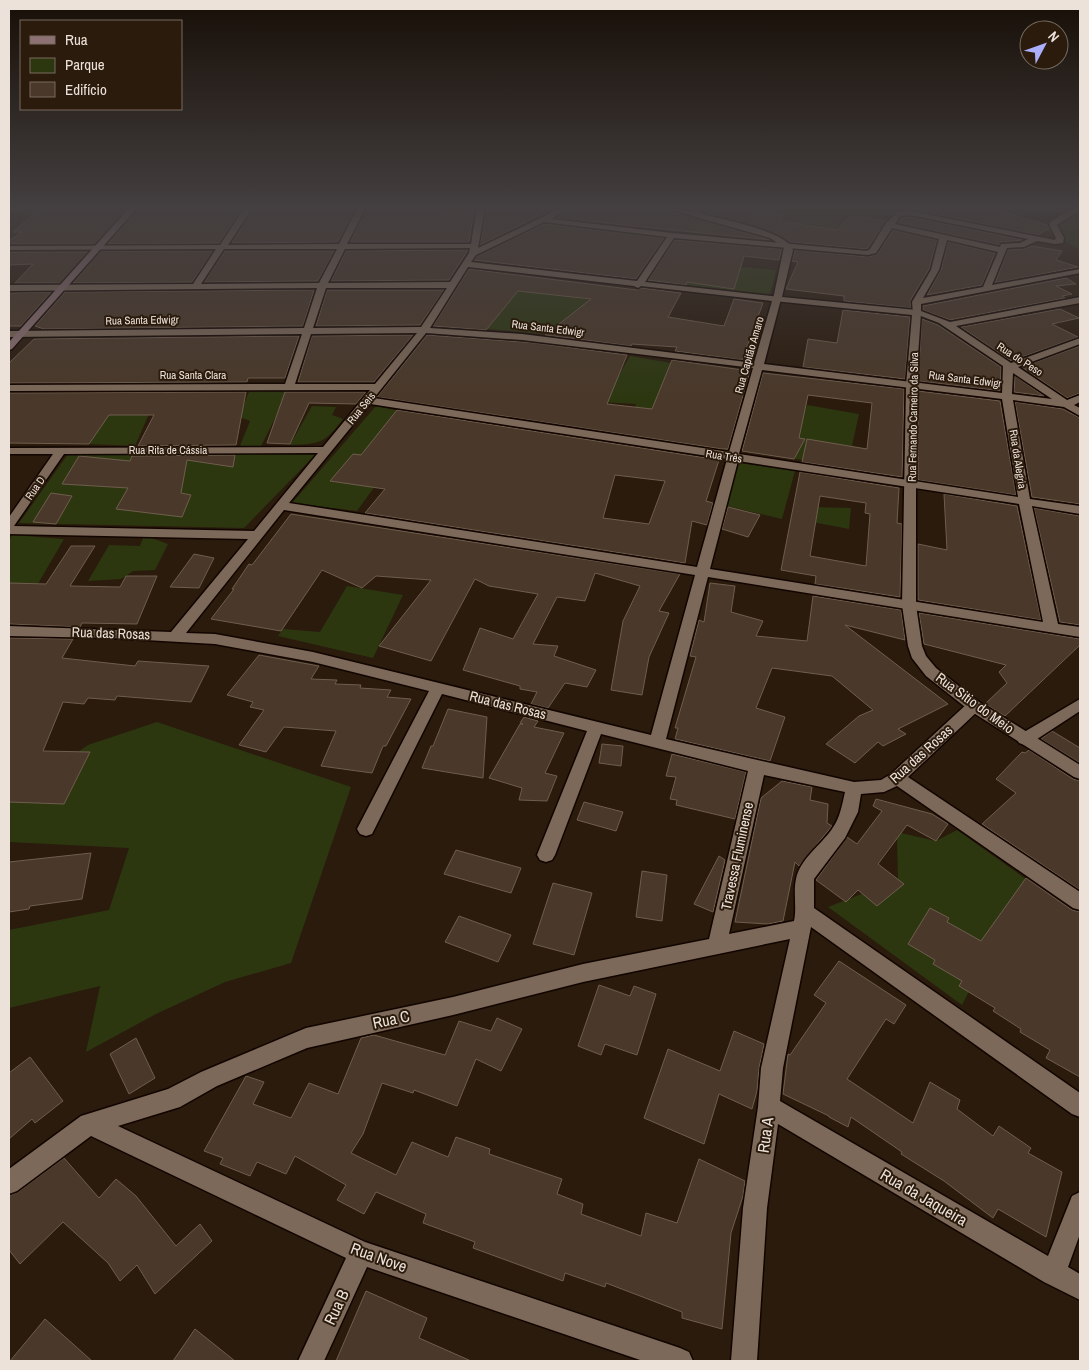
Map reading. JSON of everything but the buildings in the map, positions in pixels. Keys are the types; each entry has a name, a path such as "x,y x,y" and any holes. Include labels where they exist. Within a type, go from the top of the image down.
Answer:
{"main road":[{"path":"9,347 77,271"}],"street":[{"path":"195,287 206,271"},
{"path":"288,387 322,286 330,271"},
{"name":"Rua Seis","path":"176,635 256,535 283,506 424,330 461,271"},
{"path":"525,271 777,299 916,308 986,289 1080,271"},
{"path":"638,284 647,271"},
{"name":"Rua Capitão Amaro","path":"657,742 732,457 777,299 783,271"},
{"name":"Rua Fernando Carneiro da Silva","path":"909,605 912,484 911,385 916,308 935,271"},
{"path":"986,289 993,271"},
{"path":"9,288 453,285"},
{"path":"948,325 1080,300"},
{"name":"Rua do Peso","path":"916,308 948,325 1008,367 1080,413"},
{"name":"Rua Santa Edwigr","path":"9,334 424,330 522,337 1067,404"},
{"path":"1008,367 1080,341"},
{"name":"Rua da Alegria","path":"1008,367 1007,396 1025,502 1051,626"},
{"name":"Rua Santa Clara","path":"9,388 378,387"},
{"path":"1067,404 1080,398"},
{"name":"Rua Três","path":"367,400 1080,510"},
{"name":"Rua D","path":"9,525 61,450"},
{"name":"Rua Rita de Cássia","path":"9,451 328,450"},
{"path":"283,506 1080,632"},
{"path":"9,530 256,535"},
{"name":"Rua Sitio do Meio","path":"909,605 915,646 919,658 931,672 974,706 1080,773"},
{"name":"Rua das Rosas","path":"9,631 176,635 215,639 313,657 757,767 854,788 884,786 897,778 974,706"},
{"path":"366,829 438,688"},
{"path":"1025,739 1080,704"},
{"path":"546,855 596,726"},
{"name":"Travessa Fluminense","path":"717,946 757,767"},
{"path":"897,778 1080,902"},
{"name":"Rua A","path":"744,1361 755,1208 769,1106 772,1068 804,920 805,879 809,870 839,833 849,812 854,788"},
{"path":"804,920 1080,1106"},
{"name":"Rua C","path":"9,1183 89,1124 172,1099 209,1079 306,1038 453,1006 582,973 717,946 804,920"},
{"name":"Rua da Jaqueira","path":"769,1106 1080,1288"},
{"name":"Rua Nove","path":"89,1124 361,1252 680,1361"},
{"path":"1053,1272 1080,1204"},
{"name":"Rua B","path":"311,1361 361,1252"}],"green space":[{"path":"469,271 483,271 525,277 514,290 616,304 563,321 544,334 434,324"},
{"path":"651,271 776,271 770,294 645,281"},
{"path":"630,356 671,363 668,379 732,429 727,453 623,437 636,404 562,400 618,377"},
{"path":"250,389 289,391 261,446 240,446 250,421 239,417"},
{"path":"807,405 859,414 852,446 823,442 818,462 795,459 801,428 777,425 779,413 804,414"},
{"path":"312,406 336,407 332,415 343,419 321,441 290,445"},
{"path":"376,406 447,421 383,475 357,511 292,503"},
{"path":"86,412 149,414 135,446 89,444"},
{"path":"68,454 316,454 244,528 19,523"},
{"path":"739,463 795,471 782,519 726,506"},
{"path":"813,507 851,508 849,529 807,521"},
{"path":"12,535 64,539 32,594 9,596 9,541"},
{"path":"144,535 168,544 155,570 133,571 121,579 88,581 109,545 140,546"},
{"path":"347,586 403,595 373,658 278,636 283,629 320,632"},
{"path":"157,722 351,787 291,963 225,982 156,1014 86,1052 100,986 9,1008 9,930 109,910 129,848 9,842 9,795 16,794 88,745"},
{"path":"957,830 1026,879 962,1005 828,907 898,880 897,839 901,833 936,841"}]}
